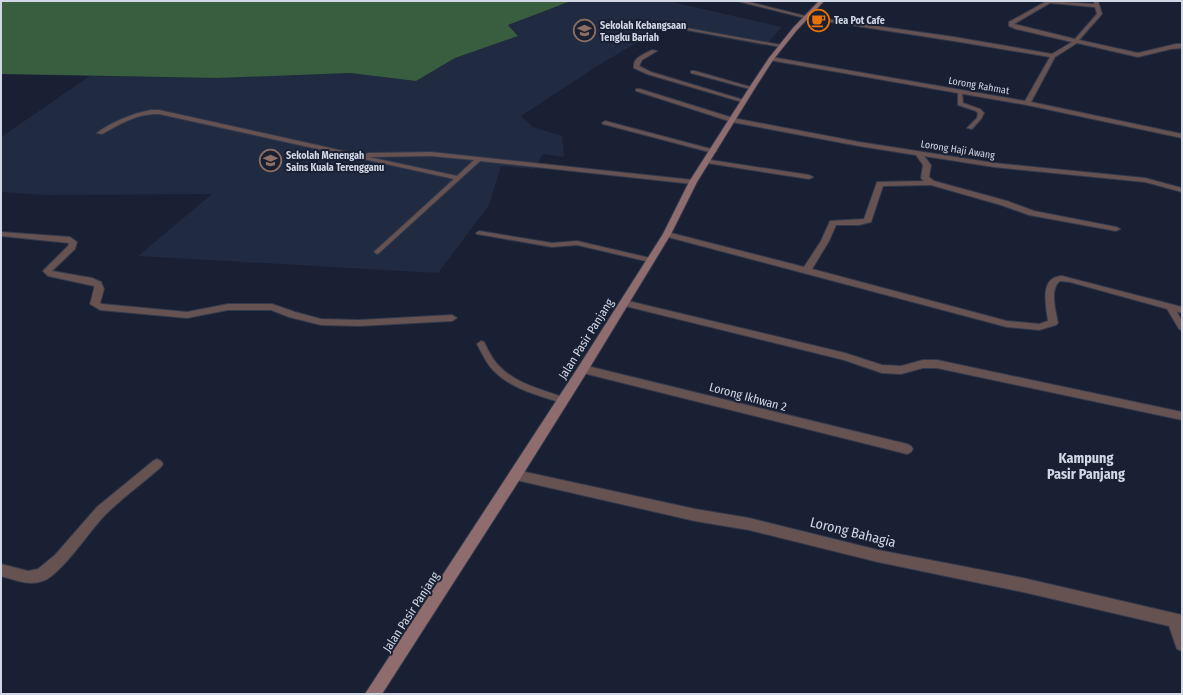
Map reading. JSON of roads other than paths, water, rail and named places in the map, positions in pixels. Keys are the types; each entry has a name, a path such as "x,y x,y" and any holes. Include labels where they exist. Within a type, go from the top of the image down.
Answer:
{"main road":[{"name":"Jalan Pasir Panjang","path":"373,694 516,475 583,369 667,234 693,182 771,58 805,17 822,1"}],"street":[{"path":"739,1 805,17 954,39 1053,56"},
{"path":"1027,103 1053,56 1075,42 1100,14 1097,4 1049,1 1011,23 1011,25 1075,42 1138,55 1146,55 1173,46 1182,46"},
{"path":"654,51 639,58 636,63 636,67 649,73 744,101"},
{"name":"Lorong Rahmat","path":"771,58 1027,103 1182,136"},
{"name":"Lorong Haji Awang","path":"638,90 732,120 859,144 994,165 1145,180 1182,190"},
{"path":"605,123 713,151"},
{"path":"918,153 927,165 925,178 931,183"},
{"path":"707,160 809,177"},
{"path":"807,270 825,241 833,223 841,221 860,223 868,220 880,184 931,183 1004,203 1032,213 1116,228"},
{"path":"1,234 70,240 73,242 72,247 47,271 51,274 92,281 98,284 99,288 95,304 100,307 187,315 228,307 272,307 292,315 321,322 360,323 452,318"},
{"path":"667,234 1007,324 1027,327 1039,327 1053,323 1050,289 1052,282 1057,279 1066,279 1079,282 1182,310"},
{"path":"624,303 844,357 882,369 901,370 923,364 937,364 1182,416"},
{"name":"Lorong Ikhwan 2","path":"583,369 730,405 795,423 907,449"},
{"path":"1,570 28,577 42,575 60,559 101,511 157,464"},
{"name":"Lorong Bahagia","path":"516,475 695,515 749,524 878,556 1023,586 1178,621"},
{"path":"1178,621 1182,644"}],"lane":[{"path":"654,23 781,46"},
{"path":"692,72 752,88"},
{"path":"960,92 960,104 978,110 981,113 979,118 970,128"},
{"path":"100,133 143,112 151,111 458,178"},
{"path":"354,155 431,154 693,182"},
{"path":"377,252 479,159"},
{"path":"479,233 552,245 577,243 650,260"},
{"path":"1170,307 1182,327"},
{"path":"481,344 491,363 509,380 563,400"}],"place":[{"name":"Tea Pot Cafe","path":"819,20"},
{"name":"Sekolah Kebangsaan Tengku Bariah","path":"585,31"},
{"name":"Sekolah Menengah Sains Kuala Terengganu","path":"270,161"}],"district":[{"name":"Kampung Pasir Panjang","path":"1086,466"}]}
